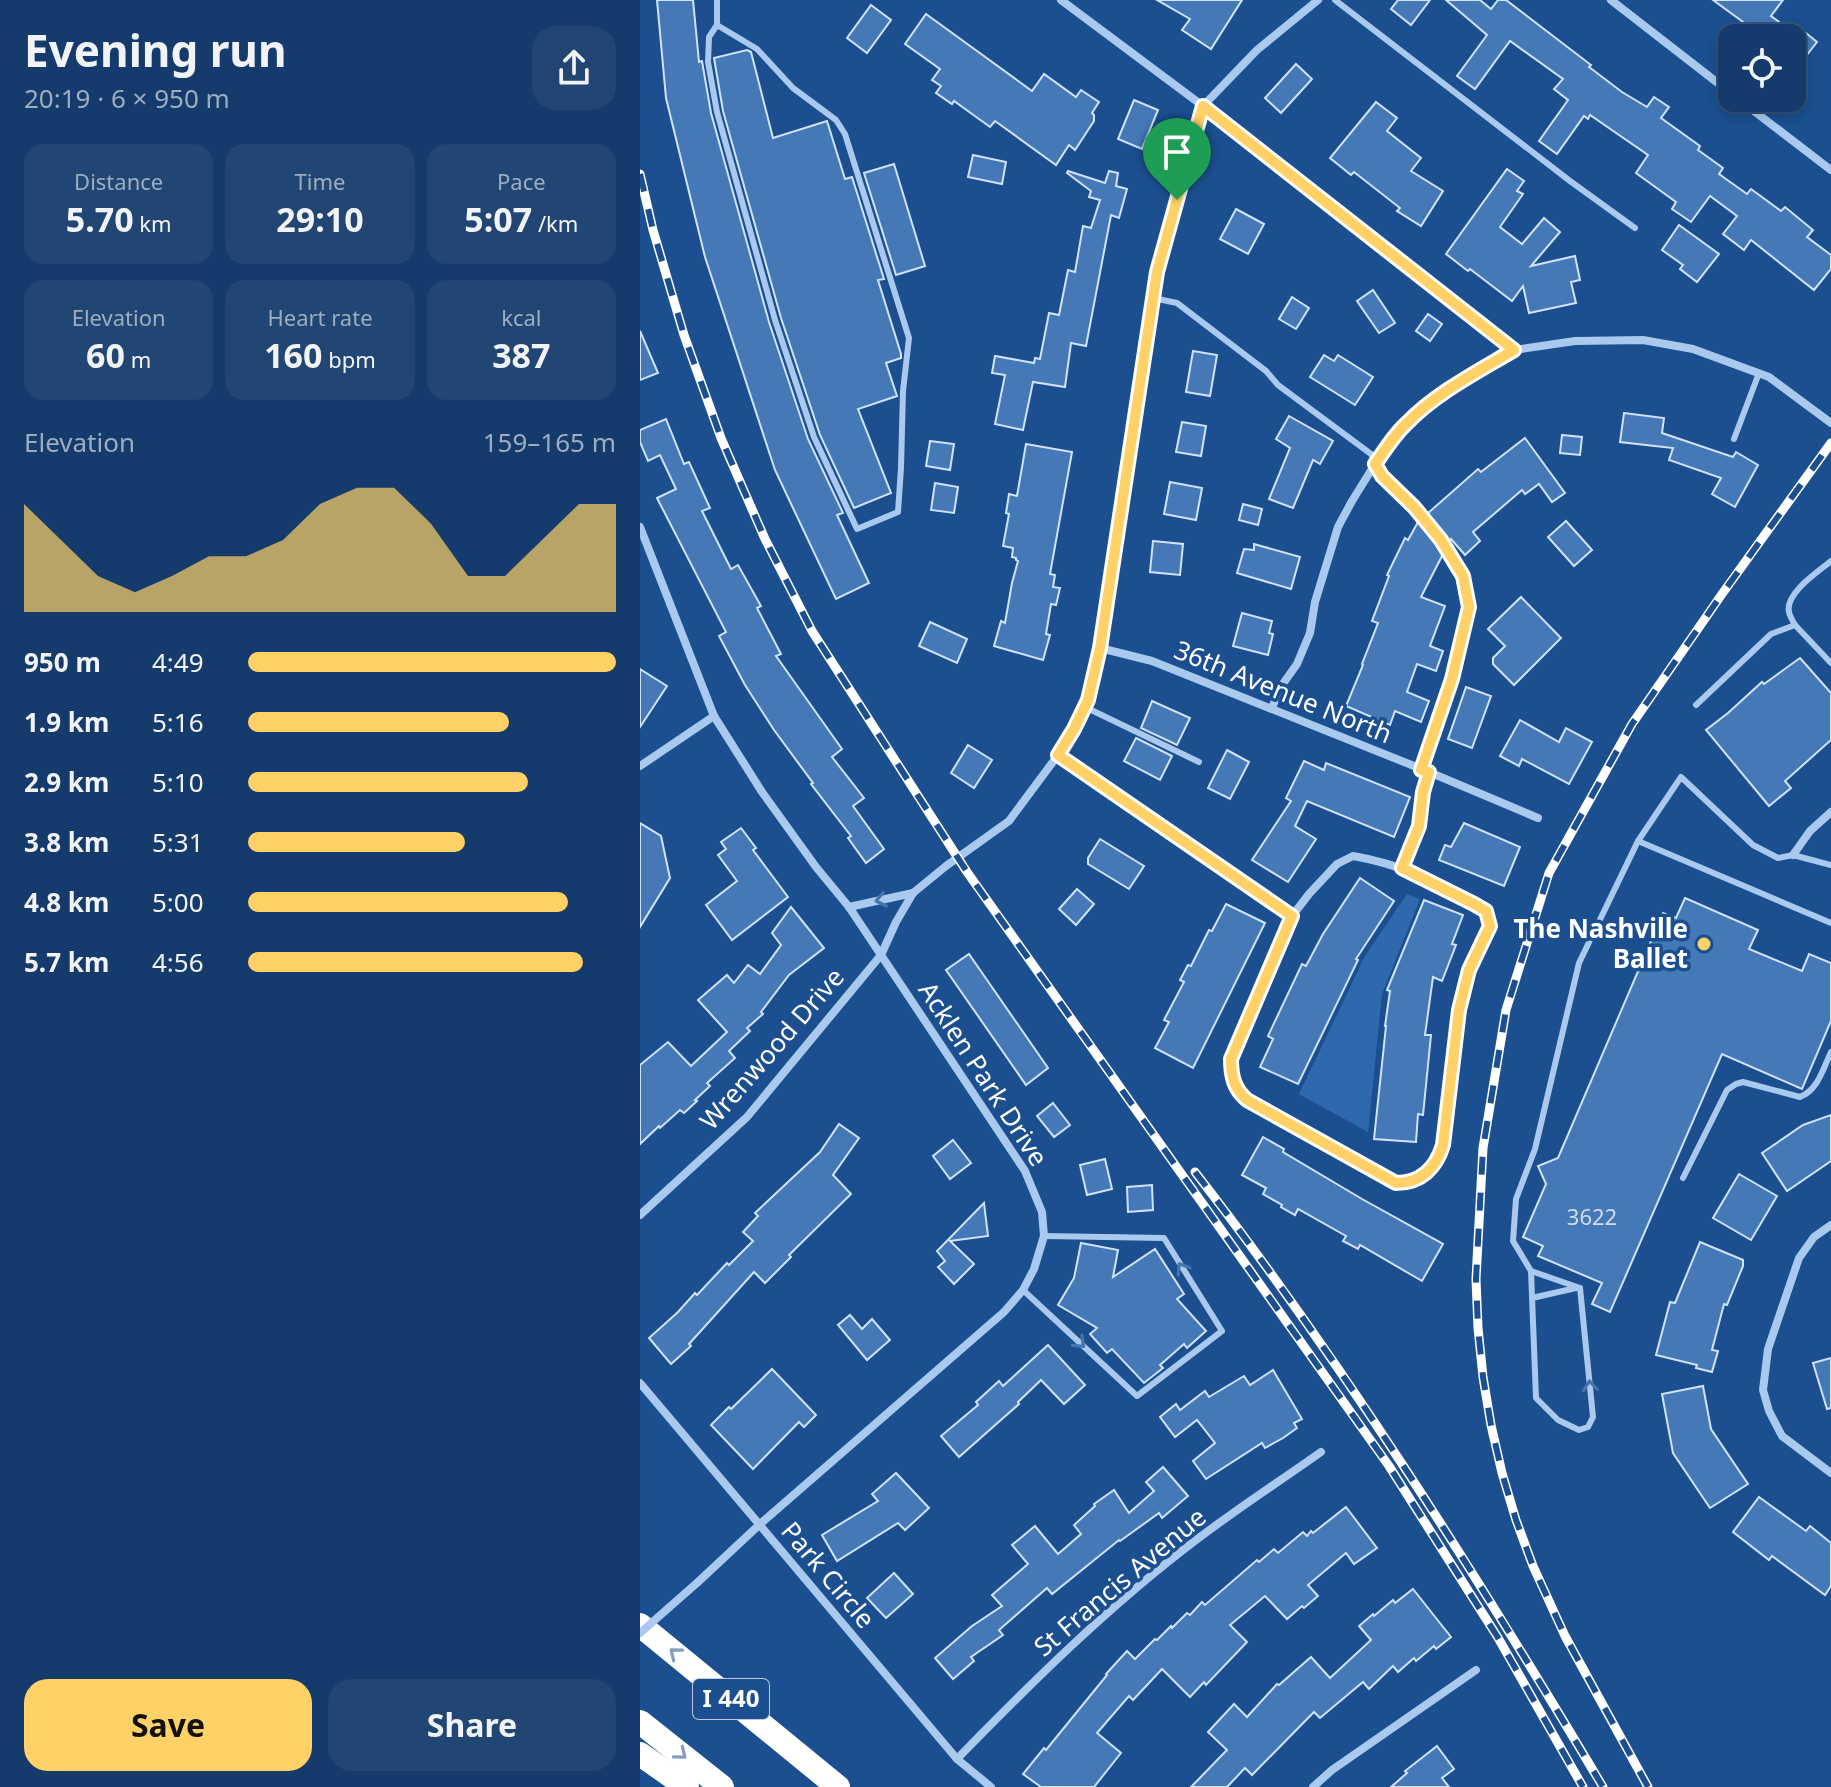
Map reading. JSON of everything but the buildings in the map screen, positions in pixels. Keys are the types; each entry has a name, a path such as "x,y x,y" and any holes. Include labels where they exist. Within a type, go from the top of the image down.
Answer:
{"highway":[{"name":"I 440","path":"640,1625 838,1787"},
{"name":"I 440","path":"640,1722 722,1787"},
{"path":"640,1754 687,1787"}],"street":[{"path":"1061,0 1203,106 1514,350"},
{"path":"849,907 913,893 1009,821 1074,729 1085,707 1100,648 1157,272 1203,106 1257,50 1318,0"},
{"path":"1611,0 1718,83"},
{"path":"1755,112 1831,170"},
{"path":"1272,708 1280,688 1297,664 1310,633 1315,602 1338,527 1375,464 1403,426 1421,409 1514,350 1575,341 1643,340 1693,349 1769,377 1831,423"},
{"name":"Acklen Park Drive","path":"640,527 714,716 762,792 849,907 1025,1171 1042,1212 1044,1236"},
{"name":"36th Avenue North","path":"1100,648 1152,661 1538,818"},
{"path":"640,766 714,716"},
{"path":"1058,755 1292,916"},
{"path":"1402,868 1419,826 1425,771"},
{"path":"1793,855 1810,831 1831,812"},
{"path":"1353,856 1402,868 1486,911 1490,926 1469,970 1459,1010 1443,1145 1434,1165 1418,1179 1396,1183 1247,1100 1236,1088 1231,1075 1231,1059 1292,916 1337,864 1353,856"},
{"name":"Wrenwood Drive","path":"640,1215 747,1117 881,955 913,893"},
{"path":"1831,1225 1814,1237 1799,1258 1768,1349 1763,1390 1769,1411 1782,1436 1831,1473"},
{"path":"640,1633 1004,1312 1023,1290 1034,1269 1044,1236"},
{"name":"Park Circle","path":"640,1383 957,1759 991,1787"},
{"name":"St Francis Avenue","path":"957,1759 1084,1634 1196,1540 1321,1452"},
{"path":"1313,1787 1332,1770 1476,1670"}],"lane":[{"path":"717,0 717,25 709,37 708,62 717,112 775,320 814,437 857,529 898,512 903,391 909,338 845,134 836,120 793,88 757,49 717,25"},
{"path":"1335,0 1635,228"},
{"path":"1153,298 1177,303 1266,371 1278,385 1371,454 1382,476 1414,507 1441,540 1463,576 1469,607 1425,771"},
{"path":"1734,439 1759,373"},
{"path":"1831,561 1796,591 1788,611 1795,625 1831,663"},
{"path":"1696,705 1771,634 1795,625"},
{"path":"1085,707 1199,762"},
{"path":"1580,1288 1593,1417 1588,1427 1579,1430 1558,1420 1536,1398 1531,1271 1513,1241 1516,1199 1535,1149 1579,963 1638,841 1681,777 1753,845 1778,858 1793,855 1831,865"},
{"path":"1638,841 1831,923"},
{"path":"1683,1178 1727,1090 1743,1082 1800,1097 1814,1088 1831,1052"},
{"path":"1023,1290 1137,1396 1222,1331 1164,1238 1044,1236"},
{"path":"1531,1271 1580,1288"},
{"path":"1532,1298 1580,1288"}],"shaded area":[{"path":"1407,894 1420,899 1382,994 1368,1132 1299,1094 1365,956"}],"railway":[{"path":"640,174 684,335 721,438 765,539 812,631 967,872 1389,1466 1497,1636 1583,1787"},
{"path":"1648,1787 1565,1636 1533,1566 1502,1473 1483,1377 1478,1328 1476,1279 1483,1148 1506,1010 1549,873 1632,724 1831,443"},
{"path":"1195,1172 1357,1397 1507,1629 1603,1787"}],"place":[{"name":"The Nashville Ballet","path":"1704,944"}],"route":[{"path":"1203,106 1514,350 1421,409 1403,426 1375,464 1382,476 1414,507 1441,540 1463,576 1469,607 1452,679 1421,770 1429,772 1419,826 1402,868 1486,911 1490,926 1469,970 1459,1010 1440,1155 1426,1173 1407,1183 1396,1183 1247,1100 1236,1088 1231,1075 1231,1059 1292,916 1058,755 1088,700 1100,648 1157,272 1177,200 1203,106"}]}
